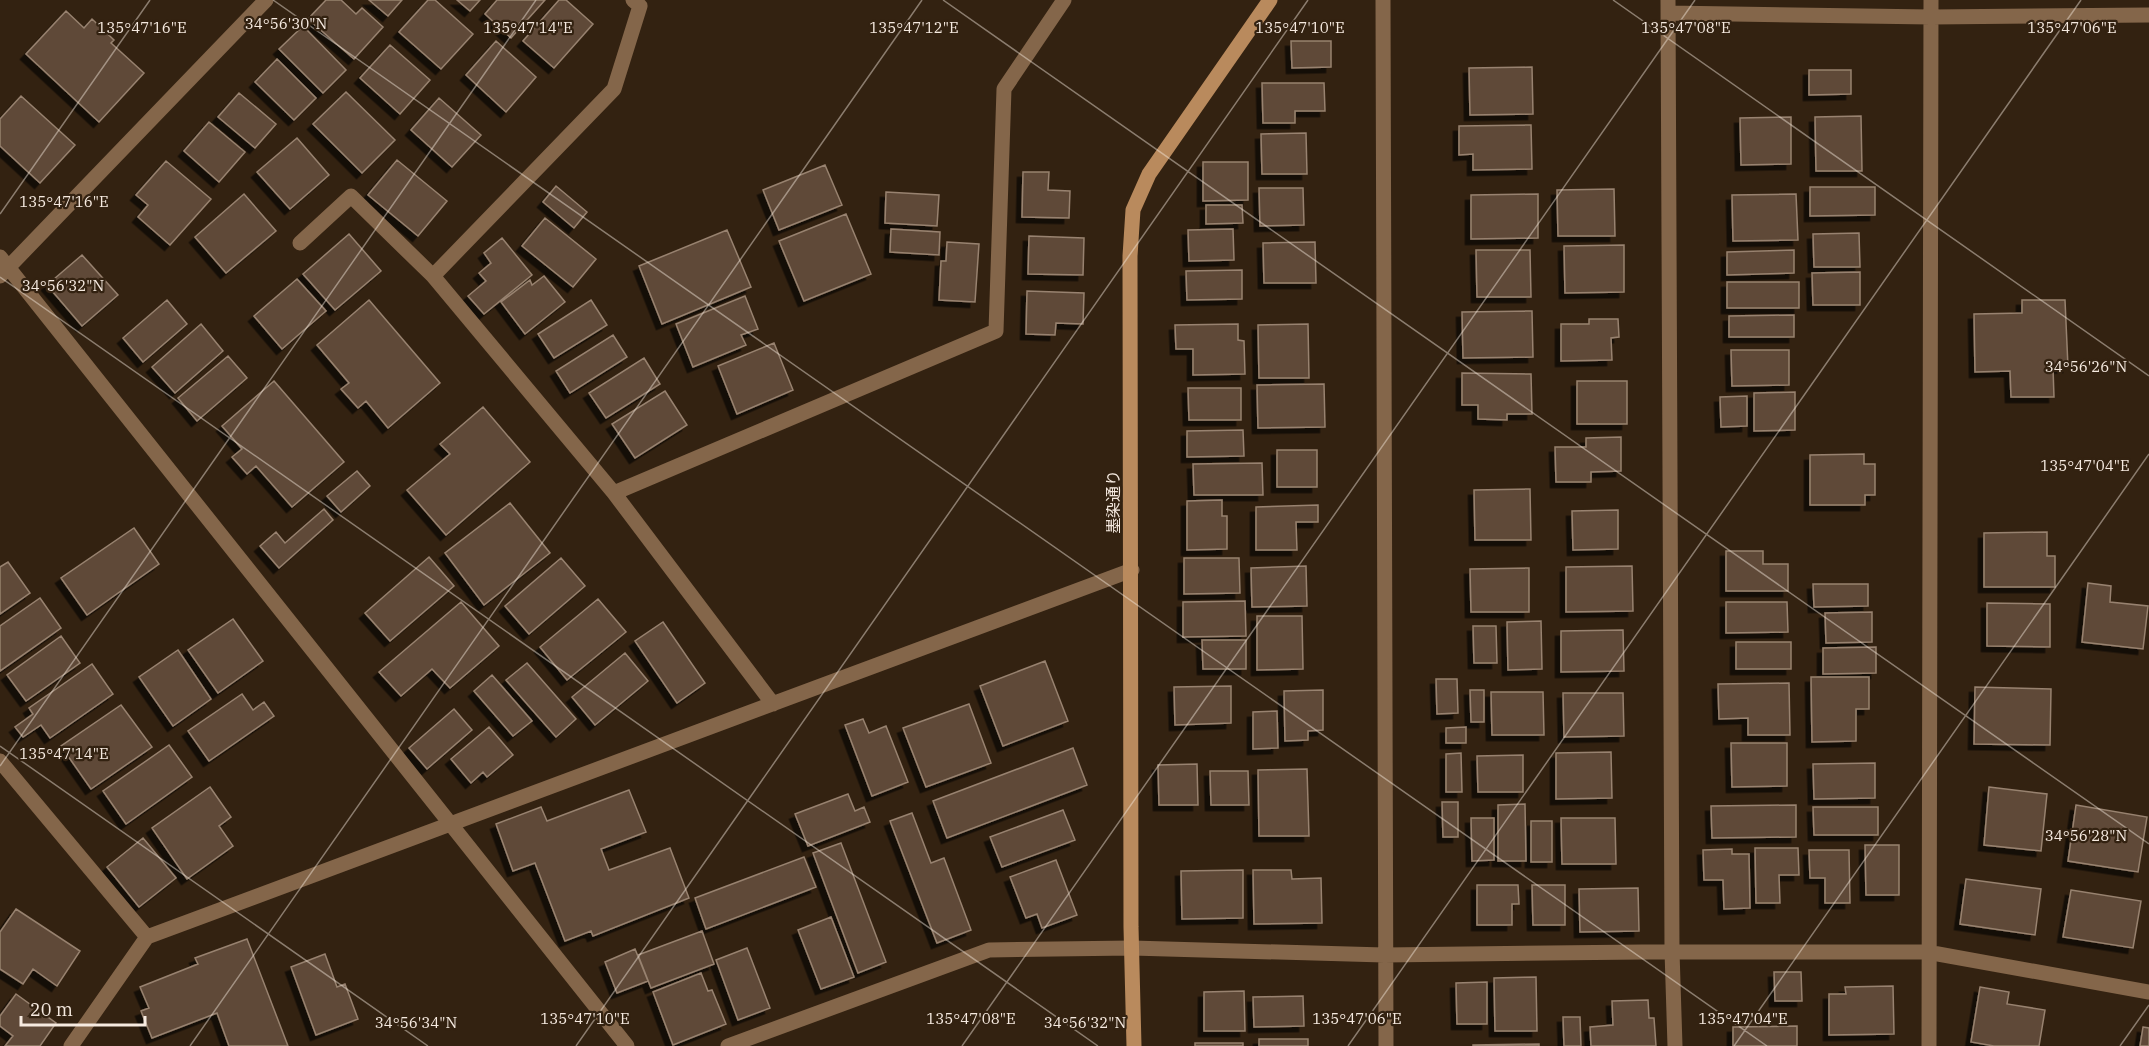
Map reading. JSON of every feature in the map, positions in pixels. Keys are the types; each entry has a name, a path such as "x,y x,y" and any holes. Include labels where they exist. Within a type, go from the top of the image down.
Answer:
{"street":[{"path":"266,0 3,267 627,1046"},
{"path":"434,276 614,89 640,6 633,0"},
{"path":"614,493 996,332 1004,89 1064,0"},
{"name":"墨染通り","path":"1134,1046 1130,256 1133,210 1149,174 1270,0"},
{"path":"1383,0 1386,1046"},
{"path":"1929,1046 1927,952 1931,0"},
{"path":"1675,1046 1672,951 1668,7 1931,17 2149,15"},
{"path":"300,243 351,196 434,276 614,493 773,704"},
{"path":"72,1046 147,937 1132,570"},
{"path":"0,761 147,937"},
{"path":"728,1046 989,950 1132,948 1384,955 1672,951 1927,952 2149,992"}],"building":[{"path":"326,0 341,0 356,14 362,8 383,27 354,59 308,19"},
{"path":"369,0 402,0 388,16"},
{"path":"428,0 435,0 473,34 441,69 399,32"},
{"path":"457,0 480,0 470,11"},
{"path":"497,0 545,0 511,38 485,14"},
{"path":"559,0 566,0 593,24 554,68 523,41"},
{"path":"66,11 84,28 92,19 114,40 111,43 144,73 99,122 26,54"},
{"path":"303,26 346,70 323,93 279,49"},
{"path":"496,41 536,77 506,112 466,75"},
{"path":"1291,41 1331,41 1331,67 1292,68"},
{"path":"390,45 430,80 400,114 360,78"},
{"path":"277,59 316,98 294,120 255,82"},
{"path":"1532,67 1533,114 1470,115 1469,68"},
{"path":"1809,70 1851,70 1851,94 1809,95"},
{"path":"1262,83 1324,83 1325,111 1295,111 1295,123 1263,123"},
{"path":"346,92 395,140 362,173 313,124"},
{"path":"239,93 276,124 255,148 218,117"},
{"path":"21,96 75,145 40,183 0,146 0,119"},
{"path":"439,98 481,135 452,167 411,130"},
{"path":"1861,116 1862,171 1816,171 1815,117"},
{"path":"1791,117 1791,164 1741,165 1740,118"},
{"path":"209,122 245,152 219,182 184,151"},
{"path":"1531,125 1532,169 1473,170 1473,154 1459,155 1459,126"},
{"path":"1306,133 1307,174 1262,174 1261,134"},
{"path":"297,138 329,175 290,209 257,172"},
{"path":"397,160 447,201 418,236 368,195"},
{"path":"166,161 211,199 170,245 138,217 148,205 136,195"},
{"path":"1203,162 1248,162 1248,200 1203,201"},
{"path":"825,165 842,205 779,230 763,190"},
{"path":"1023,172 1049,172 1048,190 1070,191 1069,218 1022,217"},
{"path":"556,186 587,212 574,228 543,202"},
{"path":"1810,187 1875,187 1875,215 1810,216"},
{"path":"1259,188 1303,188 1304,225 1260,226"},
{"path":"1614,189 1615,236 1558,236 1557,190"},
{"path":"886,192 939,195 937,226 885,223"},
{"path":"244,194 276,231 226,273 195,237"},
{"path":"1538,194 1538,238 1471,239 1471,195"},
{"path":"1796,194 1798,240 1733,241 1732,195"},
{"path":"1206,205 1242,205 1243,223 1206,224"},
{"path":"846,214 871,274 804,301 779,241"},
{"path":"545,218 596,259 573,287 522,246"},
{"path":"891,229 940,232 939,255 890,252"},
{"path":"1233,229 1234,260 1189,261 1188,230"},
{"path":"727,230 751,287 662,324 639,266"},
{"path":"1859,233 1860,267 1814,267 1813,234"},
{"path":"349,234 381,271 335,310 303,274"},
{"path":"1029,236 1084,238 1083,275 1028,274"},
{"path":"502,238 532,275 484,314 468,296 486,281 479,273 491,263 484,253"},
{"path":"947,242 979,244 975,302 939,300 941,261 946,261"},
{"path":"1315,242 1316,283 1264,283 1263,243"},
{"path":"1624,245 1624,292 1565,293 1564,246"},
{"path":"1476,250 1530,250 1531,297 1477,297"},
{"path":"1794,250 1794,273 1727,275 1727,252"},
{"path":"82,255 118,295 82,326 47,285"},
{"path":"1242,270 1242,299 1187,300 1186,271"},
{"path":"1860,272 1860,305 1813,305 1812,273"},
{"path":"544,276 565,302 525,334 501,302 530,280 532,285"},
{"path":"297,279 326,311 282,349 254,316"},
{"path":"1727,282 1799,282 1799,308 1727,308"},
{"path":"1027,291 1084,293 1083,324 1056,323 1055,335 1026,334"},
{"path":"745,296 758,329 741,335 746,345 693,367 676,324"},
{"path":"167,300 187,324 143,362 123,338"},
{"path":"369,300 440,383 388,428 366,401 358,408 341,389 349,383 317,345"},
{"path":"591,300 607,325 554,358 538,334"},
{"path":"2022,300 2065,300 2068,367 2053,368 2054,397 2011,397 2010,371 1975,372 1974,314 2022,313"},
{"path":"1532,311 1533,357 1463,358 1462,312"},
{"path":"1794,315 1794,337 1729,337 1729,316"},
{"path":"1589,319 1618,319 1619,337 1611,338 1612,360 1561,361 1561,324 1589,324"},
{"path":"201,324 223,351 175,393 152,367"},
{"path":"1238,324 1238,340 1244,341 1245,374 1193,375 1193,349 1176,349 1175,325"},
{"path":"1308,324 1309,378 1259,378 1258,325"},
{"path":"613,335 627,357 570,393 556,371"},
{"path":"774,343 793,390 737,414 718,366"},
{"path":"1731,350 1789,350 1789,385 1732,386"},
{"path":"228,356 247,378 197,421 178,398"},
{"path":"644,358 660,384 606,418 589,393"},
{"path":"1462,373 1531,374 1532,414 1507,414 1507,420 1478,419 1478,405 1462,405"},
{"path":"274,381 344,462 292,507 256,466 247,474 232,457 242,449 222,426"},
{"path":"1577,381 1627,381 1627,424 1577,424"},
{"path":"1324,384 1325,427 1258,428 1257,385"},
{"path":"1188,388 1241,388 1241,420 1189,420"},
{"path":"665,391 687,425 635,458 612,424"},
{"path":"1795,392 1795,430 1754,431 1754,393"},
{"path":"1747,396 1747,426 1721,427 1720,397"},
{"path":"483,407 530,462 446,535 407,490 450,454 440,444"},
{"path":"1243,430 1244,456 1187,457 1187,431"},
{"path":"1621,437 1621,471 1591,472 1591,482 1556,482 1555,447 1586,447 1586,438"},
{"path":"1277,450 1317,450 1317,487 1277,487"},
{"path":"1864,454 1864,464 1875,464 1875,495 1865,495 1865,505 1810,505 1810,455"},
{"path":"1262,463 1263,495 1194,495 1193,464"},
{"path":"357,471 370,486 341,512 327,496"},
{"path":"1530,489 1531,540 1475,540 1474,490"},
{"path":"1222,500 1222,516 1227,516 1227,549 1187,550 1187,501"},
{"path":"510,503 550,553 484,605 445,553"},
{"path":"1318,505 1318,522 1296,522 1297,550 1256,550 1256,507"},
{"path":"324,509 333,520 279,568 260,546 276,532 285,543"},
{"path":"1618,510 1618,549 1573,550 1572,511"},
{"path":"134,528 159,564 87,615 61,578"},
{"path":"2047,532 2047,556 2055,556 2055,587 1984,587 1984,533"},
{"path":"1726,551 1763,551 1763,564 1788,564 1788,591 1726,591"},
{"path":"429,557 454,586 390,641 365,613"},
{"path":"561,558 585,586 529,634 505,606"},
{"path":"1184,558 1239,558 1240,593 1184,594"},
{"path":"8,562 30,593 0,614 0,567"},
{"path":"1306,566 1307,606 1252,607 1251,568"},
{"path":"1632,566 1633,611 1566,612 1566,567"},
{"path":"1529,568 1529,612 1471,612 1470,569"},
{"path":"2088,583 2111,586 2110,602 2148,606 2143,649 2082,642"},
{"path":"1813,584 1868,584 1868,606 1814,607"},
{"path":"40,598 61,628 0,671 0,626"},
{"path":"598,599 626,632 567,680 540,647"},
{"path":"1245,601 1246,636 1183,637 1183,602"},
{"path":"461,602 499,646 450,688 432,669 401,696 379,672"},
{"path":"1726,602 1787,602 1788,632 1726,633"},
{"path":"1987,603 2050,604 2050,647 1987,646"},
{"path":"1872,612 1872,642 1826,643 1825,613"},
{"path":"1257,616 1302,616 1303,669 1257,670"},
{"path":"233,619 263,661 218,693 188,650"},
{"path":"1541,621 1542,669 1508,670 1507,622"},
{"path":"663,622 705,683 677,703 635,641"},
{"path":"1473,626 1496,626 1497,663 1474,663"},
{"path":"1623,630 1624,671 1561,672 1561,631"},
{"path":"61,636 80,663 26,701 7,675"},
{"path":"1202,640 1246,640 1246,669 1203,669"},
{"path":"1736,642 1791,642 1791,669 1736,669"},
{"path":"1876,647 1876,673 1823,674 1823,648"},
{"path":"178,650 211,699 173,726 139,677"},
{"path":"625,653 648,681 595,725 572,697"},
{"path":"1045,661 1068,721 1003,746 980,686"},
{"path":"527,663 576,719 556,737 506,680"},
{"path":"92,664 113,694 50,738 41,725 23,737 15,727 33,714 29,708"},
{"path":"492,675 532,721 513,736 474,691"},
{"path":"1811,677 1869,677 1869,709 1856,709 1856,741 1812,742"},
{"path":"1436,679 1457,679 1458,713 1437,714"},
{"path":"1789,683 1790,735 1748,735 1748,718 1719,719 1718,684"},
{"path":"1231,686 1231,723 1175,725 1174,687"},
{"path":"1975,687 2051,689 2050,745 1974,744"},
{"path":"1323,690 1323,730 1308,731 1308,740 1285,741 1284,691"},
{"path":"1470,690 1484,690 1484,722 1471,722"},
{"path":"1491,692 1543,692 1544,735 1492,735"},
{"path":"1563,693 1623,693 1624,736 1564,737"},
{"path":"242,694 253,710 264,702 274,716 209,761 188,731"},
{"path":"969,704 991,763 926,787 903,728"},
{"path":"121,705 152,747 91,789 61,746"},
{"path":"454,709 472,730 427,769 409,748"},
{"path":"1277,711 1278,748 1253,749 1253,712"},
{"path":"863,719 869,733 886,726 908,782 872,796 845,725"},
{"path":"489,727 513,755 487,777 483,772 471,783 451,759"},
{"path":"1466,727 1466,743 1446,743 1446,728"},
{"path":"1731,743 1787,743 1787,786 1732,787"},
{"path":"169,745 192,777 126,824 103,791"},
{"path":"1073,748 1087,785 947,838 933,801"},
{"path":"1611,752 1612,798 1556,799 1556,753"},
{"path":"1461,753 1462,792 1446,792 1446,754"},
{"path":"1523,755 1523,792 1478,792 1477,756"},
{"path":"1875,763 1875,798 1814,799 1813,764"},
{"path":"1197,764 1198,805 1159,805 1158,765"},
{"path":"1307,769 1309,836 1259,836 1258,770"},
{"path":"1210,771 1248,771 1249,805 1211,805"},
{"path":"210,787 231,817 219,826 233,846 187,879 152,828"},
{"path":"1989,787 2047,794 2041,851 1984,845"},
{"path":"629,790 646,832 601,849 609,870 670,848 689,898 593,936 591,931 565,941 535,863 513,871 496,824 541,807 547,821"},
{"path":"848,794 855,811 864,807 870,822 808,846 795,814"},
{"path":"1442,802 1458,802 1458,837 1443,837"},
{"path":"1525,804 1526,861 1498,861 1498,805"},
{"path":"1796,805 1796,837 1712,838 1711,806"},
{"path":"2076,805 2147,817 2138,872 2068,861"},
{"path":"1813,807 1878,807 1878,835 1814,835"},
{"path":"1063,810 1075,840 1002,867 990,837"},
{"path":"912,813 931,863 944,858 971,930 937,943 890,821"},
{"path":"1471,818 1494,818 1494,860 1472,861"},
{"path":"1561,818 1615,818 1616,864 1562,864"},
{"path":"1531,821 1552,821 1552,862 1531,862"},
{"path":"143,838 176,878 139,907 107,867"},
{"path":"841,843 886,962 858,973 813,853"},
{"path":"1865,845 1899,845 1899,895 1866,895"},
{"path":"1755,848 1798,848 1799,875 1779,875 1780,903 1756,903"},
{"path":"1732,849 1732,854 1749,854 1750,908 1724,909 1723,880 1704,880 1703,850"},
{"path":"1809,850 1849,850 1850,903 1825,903 1825,878 1810,878"},
{"path":"804,857 816,887 706,929 695,898"},
{"path":"1056,860 1077,915 1042,928 1037,914 1026,918 1010,877"},
{"path":"1243,870 1243,918 1182,919 1181,871"},
{"path":"1253,870 1291,870 1292,879 1321,878 1322,923 1254,924"},
{"path":"1966,879 2041,889 2035,935 1960,924"},
{"path":"1477,885 1518,885 1519,904 1512,904 1512,925 1477,925"},
{"path":"1532,885 1565,885 1565,925 1533,925"},
{"path":"1638,888 1639,931 1580,932 1579,889"},
{"path":"2071,890 2141,901 2133,948 2063,937"},
{"path":"16,909 80,951 57,986 33,969 23,984 0,969 0,932"},
{"path":"831,917 854,977 821,989 798,930"},
{"path":"702,931 714,964 651,988 638,955"},
{"path":"247,939 288,1046 229,1046 217,1013 152,1038 141,1011 149,1008 140,987 198,964 195,958"},
{"path":"747,948 770,1008 738,1020 716,960"},
{"path":"635,949 648,981 617,993 605,962"},
{"path":"325,954 337,987 345,984 358,1019 316,1035 291,967"},
{"path":"1774,972 1801,972 1802,1001 1775,1001"},
{"path":"701,973 708,991 712,990 726,1024 673,1045 653,992"},
{"path":"1536,977 1537,1031 1495,1031 1494,978"},
{"path":"1487,982 1487,1024 1457,1024 1456,983"},
{"path":"1893,986 1894,1034 1829,1035 1829,994 1846,994 1845,987"},
{"path":"1980,987 2009,992 2007,1004 2045,1010 2039,1046 1994,1046 1971,1042"},
{"path":"1244,991 1245,1031 1204,1031 1204,992"},
{"path":"16,994 56,1023 40,1046 5,1046 13,1036 0,1026 0,1016"},
{"path":"1303,996 1304,1026 1254,1027 1253,997"},
{"path":"1648,1000 1649,1018 1654,1018 1656,1046 1591,1046 1590,1027 1613,1025 1612,1001"},
{"path":"1563,1017 1580,1017 1581,1046 1564,1046"},
{"path":"1797,1026 1797,1046 1733,1046 1733,1027"},
{"path":"2143,1027 2149,1028 2149,1046 2140,1046"},
{"path":"1259,1039 1308,1039 1308,1046 1259,1046"},
{"path":"1195,1043 1243,1043 1243,1046 1195,1046"},
{"path":"1539,1044 1539,1046 1473,1046 1473,1045"}]}
